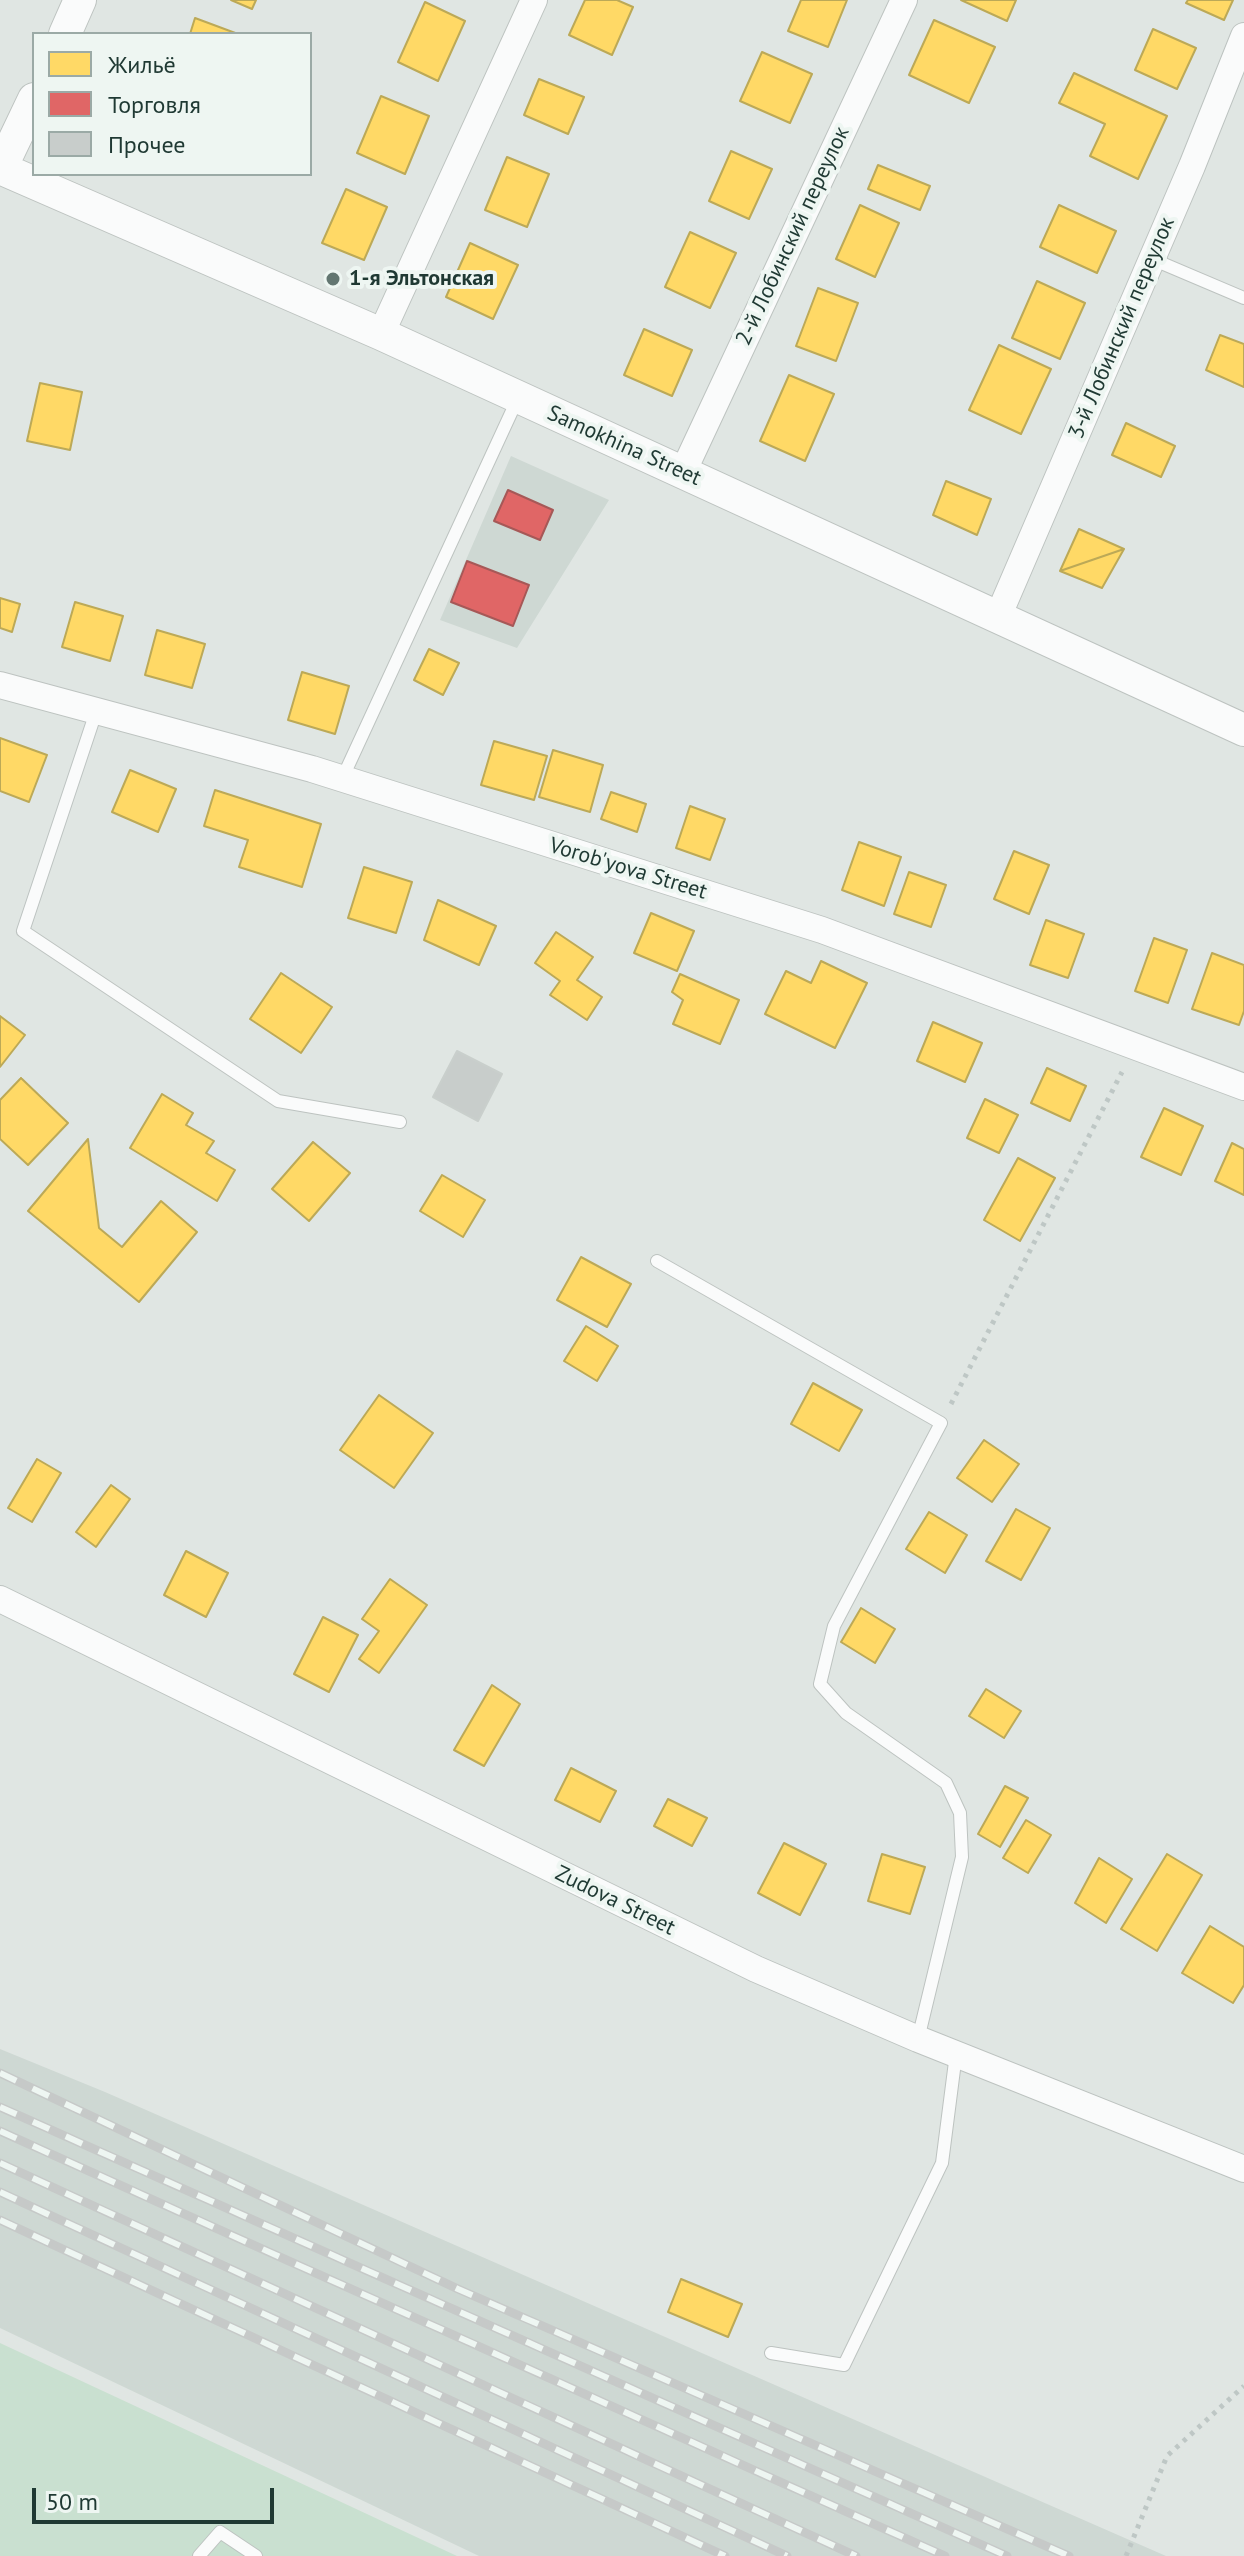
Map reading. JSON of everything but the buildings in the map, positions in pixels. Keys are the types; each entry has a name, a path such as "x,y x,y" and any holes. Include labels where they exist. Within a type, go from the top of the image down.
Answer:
{"street":[{"path":"66,32 80,0"},
{"path":"381,334 534,0"},
{"name":"2-й Лобинский переулок","path":"683,472 904,0"},
{"name":"3-й Лобинский переулок","path":"997,619 1244,36"},
{"path":"1,168 32,103"},
{"name":"Samokhina Street","path":"1,168 381,334 1244,730"},
{"name":"Vorob'yova Street","path":"0,685 342,779 822,930 1244,1087"},
{"name":"Zudova Street","path":"0,1599 756,1969 918,2039 957,2051 1244,2169"}],"lane":[{"path":"1152,259 1244,298"},
{"path":"342,779 518,398"},
{"path":"96,712 23,931 278,1101 400,1122"},
{"path":"657,1261 941,1423 834,1626 820,1684 846,1713 946,1783 960,1813 962,1857 918,2039"},
{"path":"771,2353 844,2365 942,2163 957,2051"},
{"path":"199,2556 220,2532 256,2556"}],"path":[{"path":"941,1423 1135,1046"},
{"path":"1126,2556 1167,2456 1244,2386"}],"shaded area":[{"path":"511,456 609,500 517,648 440,620"},
{"path":"0,2049 105,2092 1166,2556 479,2556 0,2328"}],"green space":[{"path":"0,2343 457,2556 0,2556"}],"railway":[{"path":"0,2073 458,2289 1069,2556"},
{"path":"0,2107 1007,2556"},
{"path":"0,2131 945,2556"},
{"path":"0,2163 856,2556"},
{"path":"0,2192 787,2556"},
{"path":"0,2220 725,2556"}],"place":[{"name":"1-я Эльтонская","path":"333,279"}]}
